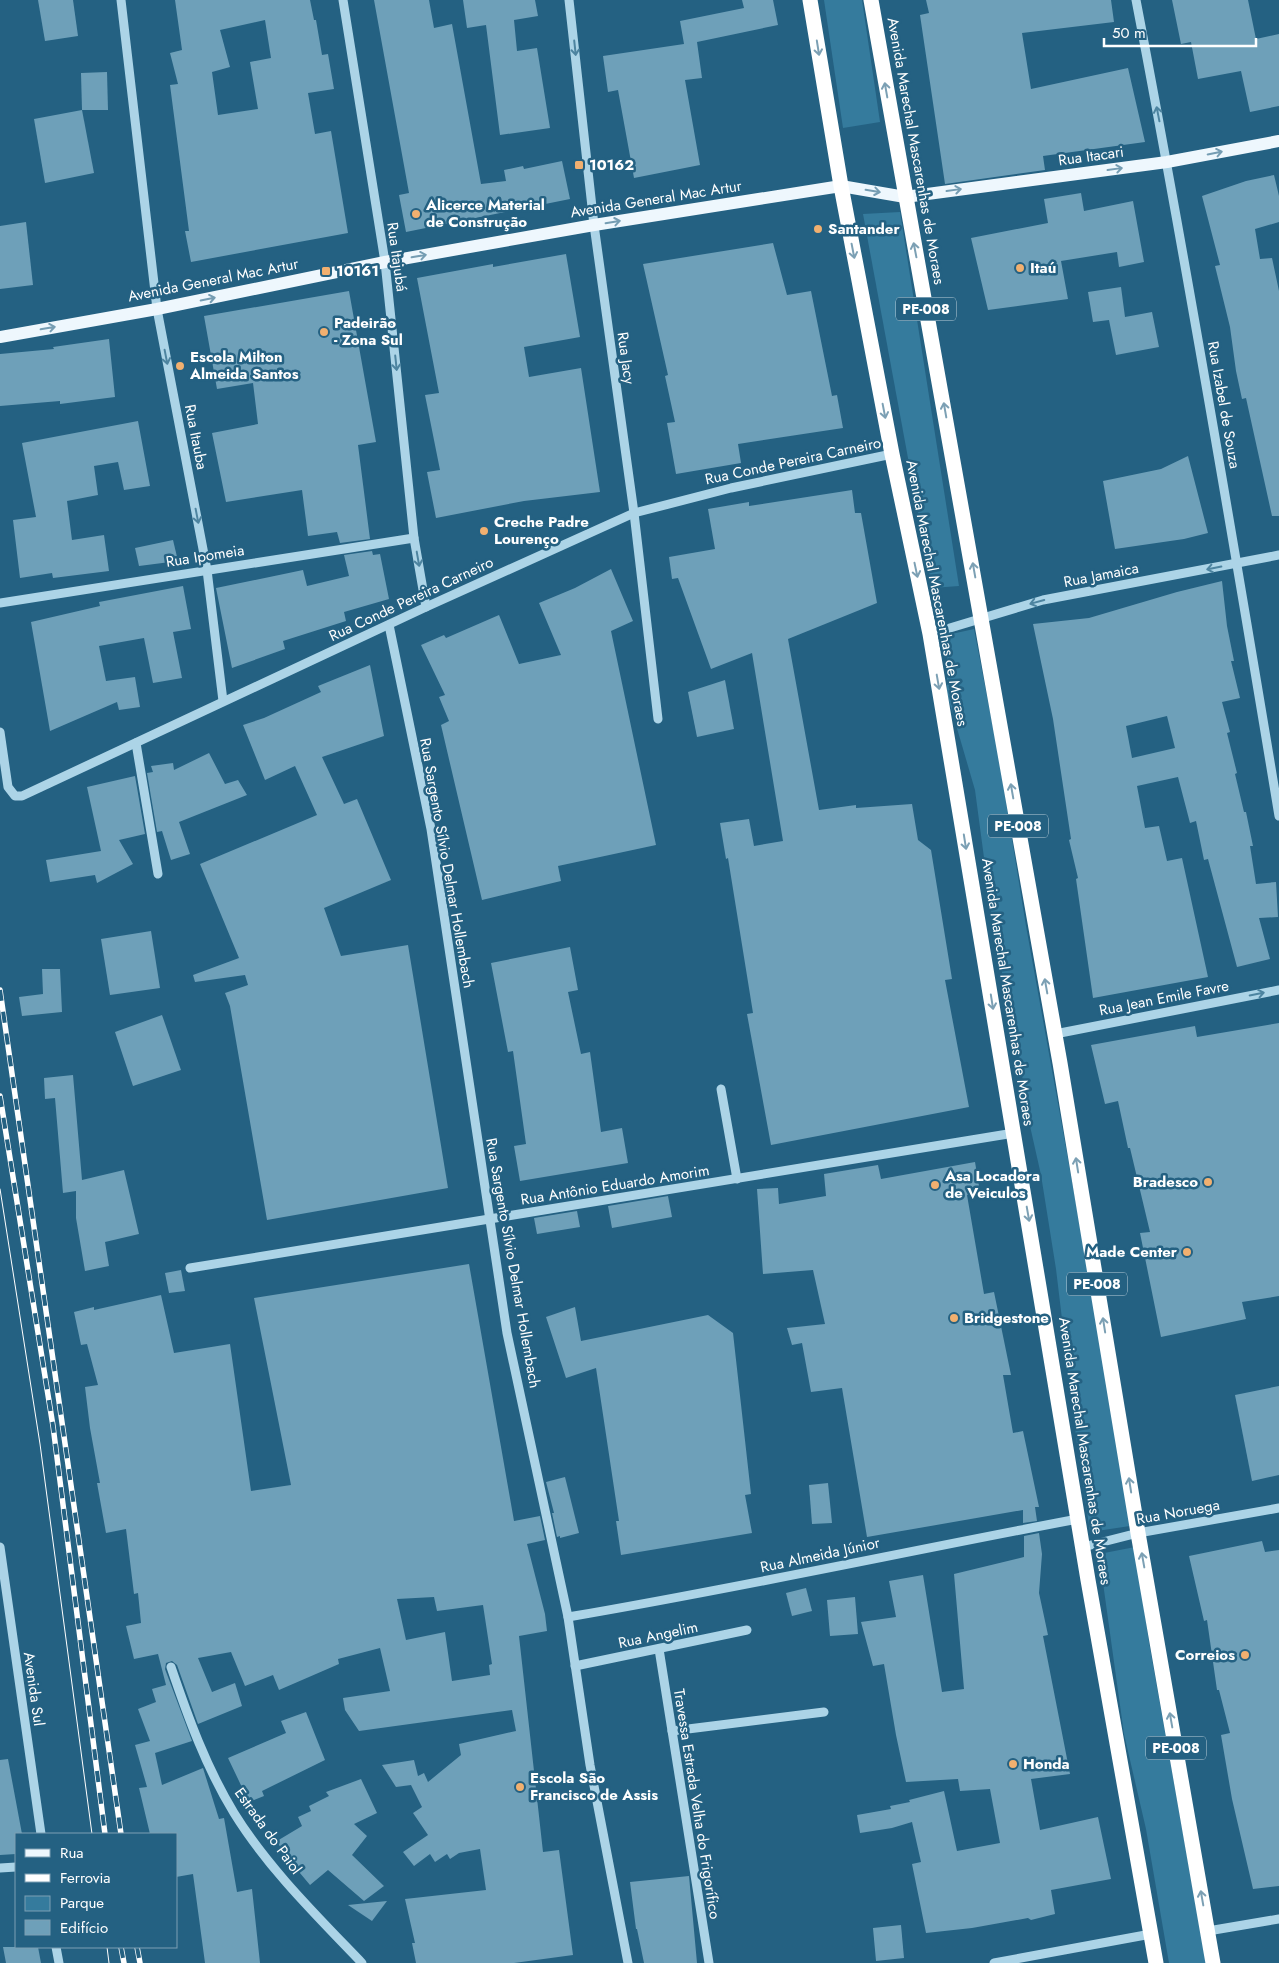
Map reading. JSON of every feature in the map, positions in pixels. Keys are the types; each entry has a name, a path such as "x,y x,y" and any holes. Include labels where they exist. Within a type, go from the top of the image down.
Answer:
{"highway":[{"name":"Avenida Marechal Mascarenhas de Moraes","path":"810,0 841,186 892,454 930,634 1078,1519 1156,1963"},
{"name":"Avenida Marechal Mascarenhas de Moraes","path":"871,0 1055,1034 1138,1534 1213,1963"}],"main road":[{"name":"Rua Itacari","path":"906,197 1167,162 1279,140"},
{"name":"Avenida General Mac Artur","path":"0,337 157,309 385,262 841,186 906,197"}],"street":[{"name":"Rua Itauba","path":"121,0 157,309 207,570 223,701"},
{"name":"Rua Itajubá","path":"343,0 385,262 414,538 426,607"},
{"name":"Rua Jacy","path":"569,0 594,226 634,514 658,719"},
{"name":"Rua Izabel de Souza","path":"1136,0 1167,162 1238,563 1279,816"},
{"name":"Rua Conde Pereira Carneiro","path":"0,732 8,787 15,796 28,794 426,607 634,514 731,488 892,454"},
{"name":"Rua Ipomeia","path":"0,603 414,538"},
{"name":"Rua Jamaica","path":"930,634 1043,600 1279,555"},
{"name":"Rua Sargento Sílvio Delmar Hollembach","path":"389,625 431,829 508,1333 568,1617 590,1765 628,1963"},
{"path":"136,742 158,874"},
{"name":"Rua Jean Emile Favre","path":"1055,1034 1279,990"},
{"path":"721,1088 738,1179"},
{"name":"Rua Antônio Eduardo Amorim","path":"190,1268 1014,1133"},
{"name":"Rua Noruega","path":"1083,1546 1279,1508"},
{"name":"Rua Almeida Júnior","path":"568,1617 670,1600 1078,1519"},
{"name":"Avenida Sul","path":"0,1547 2,1574 40,1833"},
{"name":"Rua Angelim","path":"575,1666 747,1630"},
{"name":"Travessa Estrada Velha do Frigorífico","path":"659,1649 709,1963"},
{"name":"Estrada do Paiol","path":"171,1666 187,1716 213,1774 235,1814 265,1856 314,1913 362,1963"},
{"path":"672,1731 824,1712"},
{"path":"0,1868 15,1867"},
{"path":"1208,1931 1279,1919"},
{"path":"994,1963 1151,1934"},
{"path":"56,1948 59,1963"}],"green space":[{"path":"824,0 862,0 880,122 843,128"},
{"path":"900,212 959,586 932,588 863,214"},
{"path":"974,629 998,753 1026,926 1088,1270 1130,1526 1090,1532 1077,1444 1056,1269 1041,1175 1030,1126 1013,1018 996,948 975,790 947,694 947,635"},
{"path":"1135,1547 1149,1642 1206,1963 1169,1963 1146,1829 1124,1734 1099,1554"}],"building":[{"path":"38,0 73,0 78,36 45,41"},
{"path":"175,0 310,0 314,20 316,20 322,55 328,54 334,89 308,93 315,134 331,131 348,233 191,262 185,231 189,231 170,85 178,84 170,53 182,50","holes":["265,20 271,58 250,62 258,109 218,115 212,72 230,67 220,30"]},
{"path":"374,0 429,0 434,28 452,24 481,184 506,181 504,170 523,166 524,169 562,161 570,199 406,232 399,195 409,193"},
{"path":"463,0 535,0 538,16 514,20 517,51 537,48 550,128 500,135 486,25 467,28"},
{"path":"742,0 773,0 778,25 697,42 702,78 685,80 700,165 634,178 618,90 608,92 603,56 684,44 680,21 744,8"},
{"path":"926,0 1111,0 1114,22 1022,33 1031,89 1128,68 1145,142 1043,156 1045,170 945,184 920,15 929,13"},
{"path":"1172,0 1248,0 1256,39 1279,34 1279,106 1250,112 1241,71 1198,79 1191,42 1181,44"},
{"path":"107,72 108,110 82,110 81,73"},
{"path":"82,110 94,173 45,183 34,119"},
{"path":"1274,175 1279,196 1279,222 1255,229 1260,259 1272,258 1279,291 1279,516 1272,516 1246,398 1242,399 1230,327 1215,266 1220,265 1202,196 1246,181"},
{"path":"1081,193 1084,211 1133,201 1144,262 1119,267 1117,252 1061,261 1068,299 988,310 971,238 1048,223 1044,199"},
{"path":"26,222 33,285 0,289 0,226"},
{"path":"773,243 787,295 811,291 832,396 837,395 843,428 738,444 741,463 676,474 667,423 675,422 665,376 668,375 643,264"},
{"path":"566,254 580,337 524,347 529,377 581,368 600,492 524,501 436,518 427,472 440,470 425,395 439,393 417,278 493,264 493,267"},
{"path":"1121,287 1125,317 1152,312 1159,347 1116,355 1109,320 1093,322 1088,292"},
{"path":"349,291 376,442 358,445 370,539 340,543 337,532 308,536 302,490 226,502 212,433 258,424 253,383 217,389 204,316"},
{"path":"109,339 115,397 60,404 60,401 0,406 0,354 54,349 53,347"},
{"path":"138,421 150,486 124,490 118,462 94,466 98,495 67,501 72,540 104,535 109,571 53,578 52,573 20,578 13,520 36,517 22,443"},
{"path":"1188,456 1208,533 1184,539 1115,549 1103,481 1161,469"},
{"path":"852,490 855,513 861,513 877,603 788,639 819,810 856,805 856,808 912,804 918,840 931,850 952,979 945,980 969,1107 771,1145 747,1014 753,1013 728,858 726,859 720,823 749,819 754,846 783,841 752,653 711,669 678,578 672,579 669,557 715,549 708,509 749,502 749,506"},
{"path":"173,540 178,561 139,566 135,548"},
{"path":"372,551 373,555 380,554 389,599 344,612 346,621 283,641 285,649 232,668 216,588 303,570 307,586 349,576 344,555"},
{"path":"611,569 633,621 611,631 656,845 558,866 561,881 482,900 441,725 449,721 439,697 445,695 421,645 444,635 446,638 499,615 519,664 561,655 539,603 575,588"},
{"path":"1222,581 1227,626 1234,661 1231,661 1240,698 1222,702 1230,732 1227,733 1253,846 1250,846 1256,884 1276,882 1278,917 1259,918 1270,959 1237,967 1208,859 1204,860 1196,821 1190,823 1178,777 1137,786 1145,828 1159,826 1167,861 1182,858 1208,977 1093,998 1076,879 1078,878 1069,840 1071,839 1053,719 1033,624 1089,618","holes":["1167,716 1175,748 1132,758 1126,726"]},
{"path":"183,586 191,629 173,632 182,678 153,683 144,638 99,646 106,681 135,677 140,707 119,710 117,702 50,731 31,622 100,606 99,602"},
{"path":"370,665 384,736 322,757 344,804 357,799 391,880 324,908 341,956 408,945 448,1188 267,1220 230,1006 225,993 248,985 245,975 195,982 193,975 239,958 200,864 317,815 295,766 265,780 243,725 264,718 321,692 318,686"},
{"path":"725,680 734,729 697,737 688,692"},
{"path":"209,753 225,784 238,780 247,795 179,822 190,854 171,860 162,831 157,832 147,773 153,772 151,766 173,763 174,770"},
{"path":"135,776 145,834 119,840 133,864 97,883 95,875 50,882 46,860 101,851 87,787"},
{"path":"151,931 160,988 110,995 101,939"},
{"path":"570,947 578,990 568,992 581,1054 590,1052 601,1132 622,1128 628,1163 520,1181 514,1146 526,1144 513,1051 508,1052 491,963"},
{"path":"42,969 60,969 62,1012 22,1016 19,997 43,994"},
{"path":"162,1015 181,1070 133,1086 115,1032"},
{"path":"1279,1023 1279,1296 1242,1302 1246,1319 1161,1337 1140,1233 1150,1232 1130,1148 1128,1148 1118,1101 1105,1104 1091,1045 1195,1026 1197,1037"},
{"path":"73,1075 82,1180 124,1170 139,1234 105,1242 109,1266 85,1271 76,1218 76,1191 63,1193 55,1098 45,1099 44,1078"},
{"path":"975,1162 980,1192 967,1195 984,1294 994,1292 1011,1375 1003,1375 1013,1433 1023,1431 1039,1507 1035,1507 1037,1521 1023,1523 1023,1510 867,1537 842,1388 811,1392 802,1343 792,1345 787,1328 825,1324 813,1270 763,1274 757,1189 778,1188 779,1204 826,1196 824,1174 878,1165 881,1179"},
{"path":"668,1196 672,1217 612,1228 608,1206"},
{"path":"577,1211 580,1227 537,1234 534,1218"},
{"path":"469,1264 514,1521 540,1516 545,1540 527,1544 545,1614 547,1631 519,1636 543,1852 559,1850 573,1955 514,1963 416,1963 412,1943 415,1943 405,1899 486,1890 480,1849 459,1853 450,1859 447,1854 435,1862 430,1854 414,1866 403,1852 428,1835 413,1813 422,1807 411,1785 396,1787 382,1765 414,1760 418,1776 424,1773 428,1782 461,1755 459,1744 516,1731 512,1710 359,1731 345,1710 343,1698 390,1691 380,1648 338,1659 339,1664 279,1690 273,1675 245,1686 231,1652 198,1658 212,1692 235,1683 242,1706 198,1724 177,1665 172,1661 166,1663 165,1669 192,1741 155,1753 162,1785 203,1768 219,1819 224,1818 237,1892 252,1889 260,1963 205,1963 193,1874 178,1877 178,1833 150,1833 139,1788 147,1787 135,1745 150,1741 138,1709 156,1702 152,1689 166,1685 158,1654 134,1659 126,1626 141,1623 138,1593 134,1594 126,1529 106,1533 97,1483 100,1483 85,1387 98,1385 87,1344 81,1345 74,1312 94,1307 94,1310 161,1295 174,1353 230,1344 251,1491 291,1485 254,1298","holes":["434,1597 437,1611 483,1605 492,1664 489,1665 490,1675 452,1681 445,1632 406,1640 397,1599"]},
{"path":"181,1270 185,1291 169,1293 165,1273"},
{"path":"575,1307 581,1341 708,1315 733,1333 751,1494 745,1495 752,1533 621,1555 616,1521 619,1521 596,1368 566,1378 546,1317"},
{"path":"1279,1386 1279,1475 1252,1481 1235,1395"},
{"path":"565,1477 579,1533 560,1538 560,1536 557,1537 552,1513 554,1513 546,1482"},
{"path":"828,1483 832,1523 812,1524 809,1485"},
{"path":"1039,1533 1042,1554 1039,1593 1048,1635 1043,1636 1070,1774 1031,1779 1040,1830 1098,1817 1111,1879 1051,1890 1055,1914 1031,1920 1028,1918 972,1928 926,1933 912,1864 921,1862 912,1822 892,1828 860,1833 857,1815 891,1809 890,1806 944,1791 957,1851 1000,1843 990,1789 960,1791 958,1779 906,1782 884,1664 873,1666 861,1622 896,1617 889,1581 923,1575 942,1692 964,1689 954,1574 1024,1557 1024,1536"},
{"path":"1262,1541 1265,1552 1279,1550 1279,1886 1253,1889 1232,1799 1221,1735 1230,1733 1219,1690 1217,1690 1207,1620 1204,1621 1189,1556"},
{"path":"806,1588 812,1611 792,1616 786,1593"},
{"path":"855,1597 858,1634 830,1636 827,1600"},
{"path":"306,1712 325,1760 262,1791 264,1796 249,1802 228,1758 286,1733 281,1721"},
{"path":"8,1759 22,1833 15,1833 15,1854 0,1855 0,1760"},
{"path":"361,1779 377,1813 354,1824 367,1836 352,1855 384,1886 364,1901 328,1870 310,1885 284,1854 277,1841 302,1826 298,1817 311,1811 309,1806 329,1796 326,1792"},
{"path":"689,1876 697,1963 644,1963 636,1929 630,1882"},
{"path":"387,1901 372,1921 348,1905"},
{"path":"901,1925 904,1958 876,1961 873,1928"},
{"path":"3,1947 38,1948 41,1963 6,1963"}],"tram line":[{"path":"0,1189 40,1444 92,1833"},
{"path":"107,1948 109,1963"}],"railway":[{"path":"0,990 121,1833"},
{"path":"0,1096 53,1426 105,1833"},
{"path":"121,1948 124,1963"},
{"path":"137,1948 140,1963"}],"place":[{"name":"10162","path":"579,165"},
{"name":"Alicerce Material de Construção","path":"416,214"},
{"name":"Santander","path":"818,229"},
{"name":"Itaú","path":"1020,268"},
{"name":"10161","path":"326,271"},
{"name":"Padeirão - Zona Sul","path":"324,332"},
{"name":"Escola Milton Almeida Santos","path":"180,366"},
{"name":"Creche Padre Lourenço","path":"484,531"},
{"name":"Bradesco","path":"1208,1182"},
{"name":"Asa Locadora de Veiculos","path":"935,1185"},
{"name":"Made Center","path":"1187,1252"},
{"name":"Bridgestone","path":"954,1318"},
{"name":"Correios","path":"1245,1655"},
{"name":"Honda","path":"1013,1764"},
{"name":"Escola São Francisco de Assis","path":"520,1787"}]}
